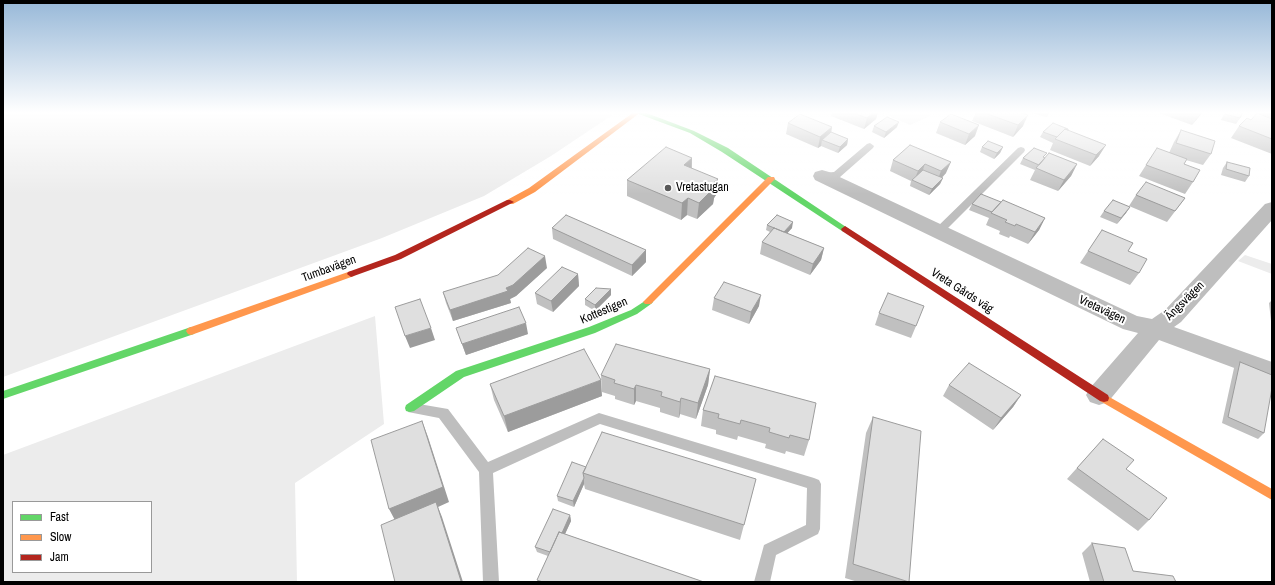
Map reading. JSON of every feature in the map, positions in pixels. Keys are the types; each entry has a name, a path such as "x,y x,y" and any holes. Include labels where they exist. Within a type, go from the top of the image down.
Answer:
{"street":[{"name":"Tumbavägen","path":"3,395 247,312 398,257 495,210 532,190 601,139"},
{"name":"Vreta Gårds väg","path":"705,139 771,179 1099,394 1272,495"},
{"name":"Vretavägen","path":"822,176 1131,323 1155,329 1272,372"},
{"name":"Kottestigen","path":"410,408 460,374 592,330 634,312 648,302 771,179"},
{"name":"Ängsvägen","path":"1099,394 1155,329 1173,316 1272,208"}],"lane":[{"path":"822,176 836,175 870,146"},
{"path":"938,232 1021,150"},
{"path":"410,408 443,413 486,470 491,582"},
{"path":"486,470 599,418 814,484 813,529 769,550 762,582"}],"shaded area":[{"path":"3,139 576,139 484,196 382,238 3,377"},
{"path":"1245,255 1272,264 1272,274 1238,261"},
{"path":"375,316 384,424 295,483 297,582 3,582 3,455"}],"building":[{"path":"823,139 848,139 840,147"},
{"path":"1056,139 1091,139 1106,145 1096,155"},
{"path":"1177,139 1210,139 1215,141 1211,154 1176,143"},
{"path":"988,141 1003,147 997,153 982,147"},
{"path":"910,145 951,162 941,171 925,164 918,171 893,160"},
{"path":"666,147 692,158 684,165 718,179 711,185 715,187 699,203 688,198 682,203 627,180"},
{"path":"1034,148 1047,153 1039,165 1023,158"},
{"path":"1157,148 1187,159 1184,164 1200,170 1193,182 1146,165"},
{"path":"1049,153 1077,164 1064,180 1036,168"},
{"path":"1227,162 1250,168 1249,176 1226,169"},
{"path":"923,170 943,178 932,189 912,180"},
{"path":"1146,182 1185,198 1175,211 1136,195"},
{"path":"981,194 1001,202 992,212 972,204"},
{"path":"1003,200 1045,218 1035,232 1016,224 1015,226 1005,222 1007,220 991,213"},
{"path":"1113,200 1130,207 1121,218 1104,211"},
{"path":"566,215 646,250 632,265 552,228"},
{"path":"777,215 793,222 784,232 767,225"},
{"path":"774,228 824,248 813,264 762,242"},
{"path":"1102,230 1133,243 1128,251 1147,259 1139,273 1088,251"},
{"path":"528,248 545,256 513,285 506,288 508,291 450,310 443,292 498,275"},
{"path":"562,267 578,274 551,301 535,293"},
{"path":"724,282 761,295 751,312 714,298"},
{"path":"596,288 611,289 595,305 585,299"},
{"path":"888,293 924,306 916,326 879,313"},
{"path":"420,299 431,328 405,336 395,307"},
{"path":"519,307 526,323 462,344 456,328"},
{"path":"616,344 710,369 698,403 681,398 680,402 661,396 662,392 636,385 634,389 614,383 615,380 601,375"},
{"path":"584,349 601,380 504,416 490,384"},
{"path":"1240,362 1272,375 1272,388 1264,433 1228,417"},
{"path":"969,363 1021,395 1001,418 949,385"},
{"path":"715,376 816,403 809,440 790,435 789,438 769,432 770,428 741,420 740,424 718,418 719,414 703,410"},
{"path":"873,417 921,431 909,582 853,564"},
{"path":"422,421 443,487 389,509 371,440"},
{"path":"602,432 756,479 744,525 583,473"},
{"path":"1103,439 1134,460 1126,469 1167,498 1149,520 1077,468"},
{"path":"572,462 586,467 583,473 584,478 573,501 557,496"},
{"path":"436,502 461,581 395,582 381,525"},
{"path":"553,509 570,515 562,533 559,532 550,552 535,547"},
{"path":"559,532 704,582 543,582 537,580"},
{"path":"1092,543 1125,548 1133,571 1173,576 1176,582 1104,582"}],"traffic: fast":[{"path":"705,139 725,150 845,229"},
{"path":"410,408 460,374 592,330 634,312 648,302"},
{"path":"3,395 191,331"}],"traffic: slow":[{"path":"510,202 532,190 601,139"},
{"path":"648,302 771,179"},
{"path":"191,331 351,274"},
{"path":"1104,398 1272,495"}],"traffic: jam":[{"path":"351,274 398,257 510,202"},
{"path":"845,229 1104,398"}],"place":[{"name":"Vretastugan","path":"668,188"}]}
